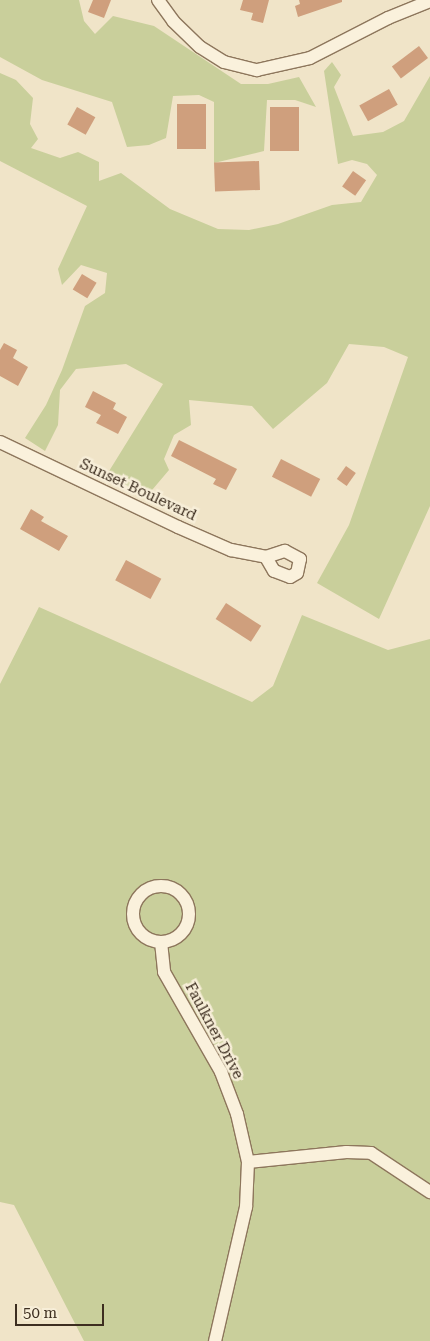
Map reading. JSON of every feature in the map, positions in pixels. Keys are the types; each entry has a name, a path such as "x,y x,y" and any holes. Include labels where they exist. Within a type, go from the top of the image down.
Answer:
{"street":[{"path":"158,0 173,21 200,47 224,62 242,69 258,70 310,58 388,18 430,1"},
{"name":"Sunset Boulevard","path":"0,442 178,527 231,550 266,557"},
{"path":"158,886 179,892 189,912 181,933 161,942 141,934 133,915 140,895 158,886"},
{"name":"Faulkner Drive","path":"161,942 164,972 221,1072 237,1114 248,1162 246,1207 215,1341"},
{"path":"248,1162 346,1152 370,1153 430,1192"}],"green space":[{"path":"0,0 79,0 84,21 95,34 113,16 154,26 241,84 268,84 299,77 316,107 295,100 267,100 264,151 214,163 214,102 199,95 173,96 166,138 149,145 127,147 112,102 42,80 0,57"},
{"path":"332,62 341,75 334,87 353,136 383,132 404,121 430,76 430,506 379,619 317,583 349,525 408,357 384,347 349,344 327,383 273,429 252,406 189,400 191,425 174,435 164,459 169,470 147,496 106,476 163,384 126,364 76,369 60,390 58,425 45,451 25,438 46,405 62,370 85,306 105,293 107,273 81,265 62,285 58,269 87,206 0,161 0,73 16,80 33,98 30,124 38,139 31,148 60,158 78,152 99,162 99,181 121,173 170,209 218,229 249,230 278,224 332,205 361,202 377,175 367,164 352,160 338,164 324,71"},
{"path":"39,607 252,702 273,686 302,615 388,650 430,639 430,1341 84,1341 14,1205 0,1202 0,684"}],"building":[{"path":"93,0 111,0 104,18 88,12"},
{"path":"243,0 269,0 263,23 251,20 253,13 240,10"},
{"path":"299,0 342,0 342,2 298,17 295,6 300,4"},
{"path":"419,46 428,58 401,78 392,66"},
{"path":"389,89 398,105 368,121 359,105"},
{"path":"177,104 206,104 206,149 177,149"},
{"path":"77,107 95,117 86,135 67,124"},
{"path":"270,107 299,107 299,151 270,151"},
{"path":"259,161 260,190 215,192 214,163"},
{"path":"353,171 366,180 355,196 342,187"},
{"path":"82,274 97,283 87,298 73,289"},
{"path":"4,343 17,350 13,358 28,367 18,386 0,376 0,350"},
{"path":"93,391 116,403 113,409 127,417 118,434 96,423 101,415 85,407"},
{"path":"179,440 237,469 226,490 213,484 216,479 171,456"},
{"path":"281,459 320,479 311,497 272,477"},
{"path":"346,466 356,473 347,486 337,479"},
{"path":"31,509 44,517 41,521 68,536 59,551 20,529"},
{"path":"126,560 161,579 151,599 115,580"},
{"path":"226,603 261,626 251,642 216,619"}]}
